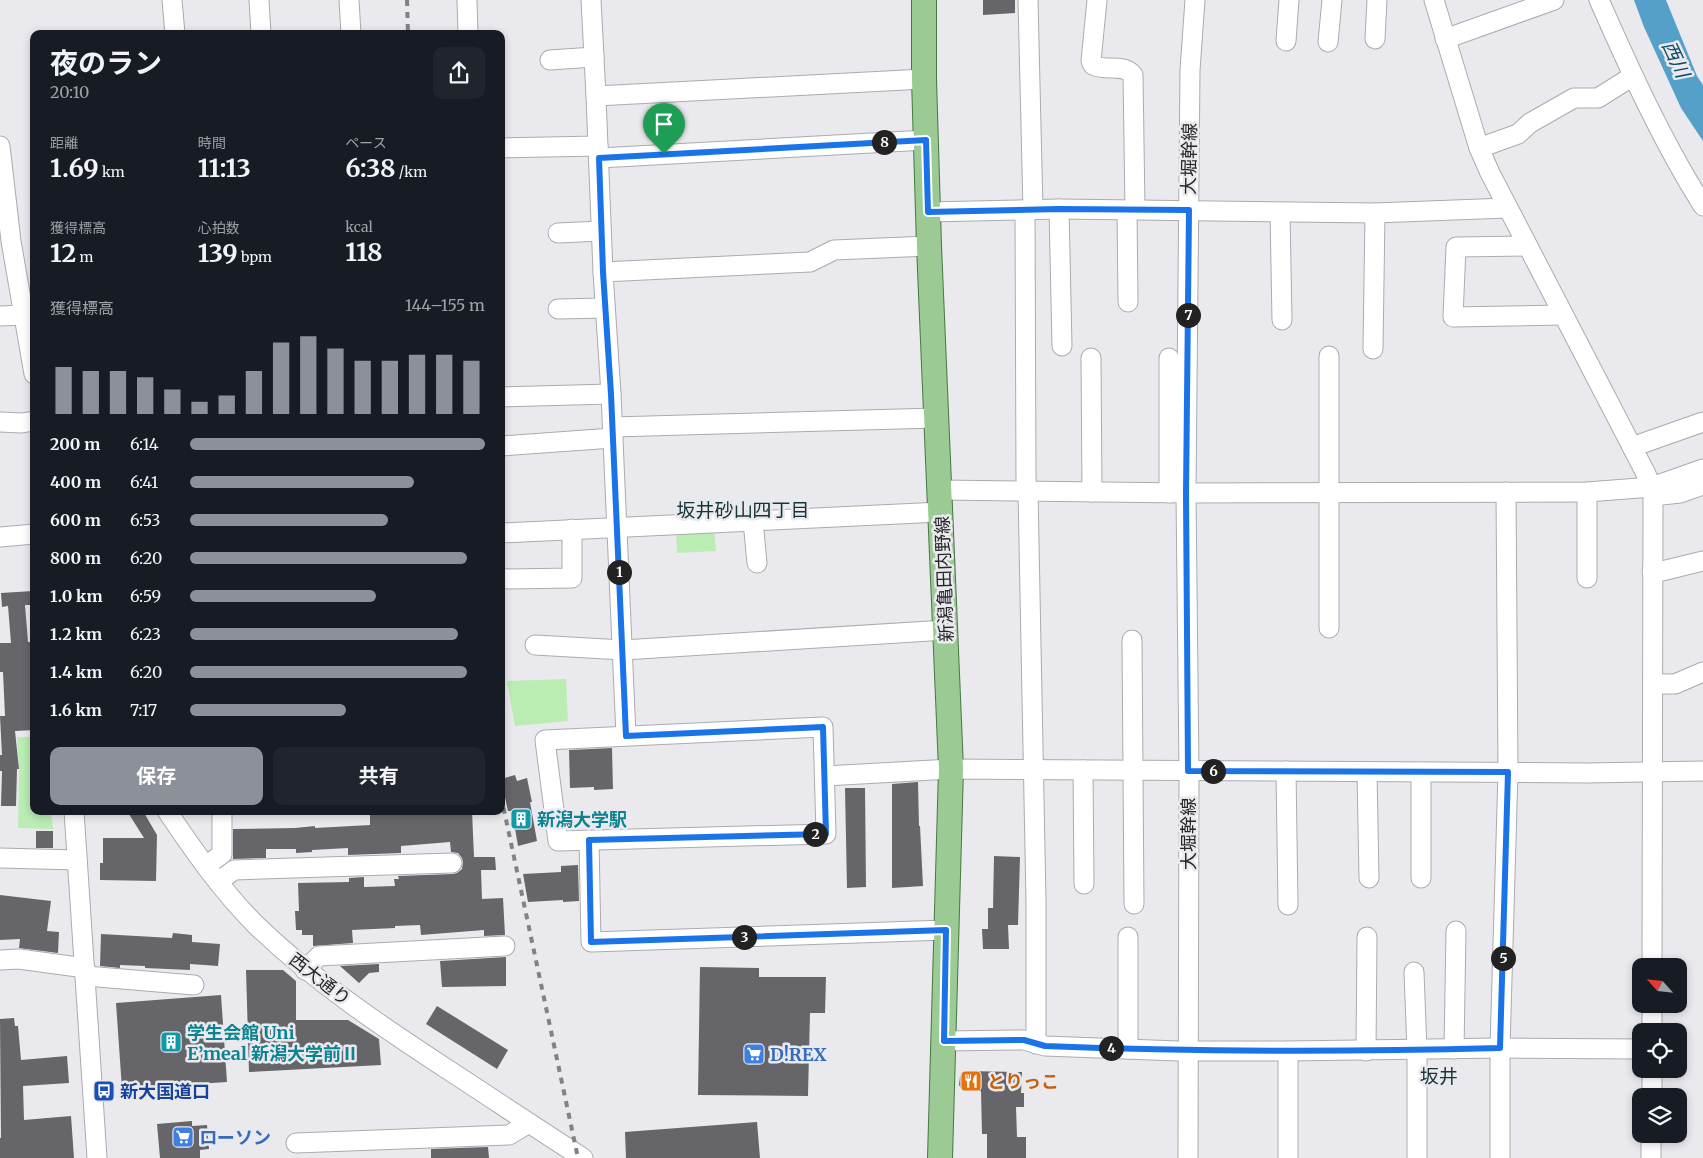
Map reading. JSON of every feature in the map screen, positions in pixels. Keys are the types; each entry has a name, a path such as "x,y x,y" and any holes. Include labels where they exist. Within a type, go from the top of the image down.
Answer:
{"main road":[{"name":"新潟亀田内野線","path":"924,0 924,79 929,246 951,769 940,1158"}],"street":[{"path":"172,0 175,30"},
{"path":"259,0 261,30"},
{"path":"349,0 351,30"},
{"path":"467,0 468,30"},
{"path":"591,0 626,736"},
{"path":"1028,0 1029,210 1026,480 1028,491 1034,770 1036,1044"},
{"path":"1098,0 1093,65 1097,68 1125,69 1134,75 1128,302"},
{"name":"大堀幹線","path":"1188,1158 1188,771 1178,493 1189,210 1190,70 1195,0"},
{"path":"1286,41 1289,0"},
{"path":"1328,42 1332,0"},
{"path":"1375,39 1377,0"},
{"path":"1434,0 1479,148 1507,208 1632,447 1653,492 1654,771 1652,958"},
{"path":"1445,38 1554,0"},
{"path":"1599,0 1633,76 1687,181 1703,206"},
{"path":"550,60 594,57"},
{"path":"1479,148 1518,134 1530,123 1574,98 1598,98 1633,76"},
{"path":"596,96 924,79"},
{"path":"505,148 598,152 926,140"},
{"path":"0,146 3,195 30,347"},
{"path":"928,212 1059,209 1375,213 1507,208"},
{"path":"1059,209 1062,346"},
{"path":"1280,213 1282,320"},
{"path":"1373,349 1375,213"},
{"path":"558,233 602,231"},
{"path":"603,272 810,262 834,250 929,246"},
{"path":"1527,246 1456,247 1453,317 1563,315"},
{"path":"558,309 605,308"},
{"path":"0,316 25,314"},
{"path":"1329,356 1329,628"},
{"path":"1091,358 1092,492"},
{"path":"1169,358 1178,493"},
{"path":"505,396 611,394"},
{"path":"505,446 613,432 936,418"},
{"path":"0,422 30,422"},
{"path":"1632,447 1703,422"},
{"path":"1653,492 1703,469"},
{"path":"505,533 753,521 1028,491 1178,493 1680,493 1703,485"},
{"path":"1500,1158 1500,1048 1508,772 1506,492"},
{"path":"1587,492 1587,578"},
{"path":"753,521 757,563"},
{"path":"505,579 572,578 572,530"},
{"path":"0,537 30,534"},
{"path":"1652,571 1662,571 1703,561"},
{"path":"535,645 623,650 946,630"},
{"path":"1132,640 1134,904"},
{"path":"1653,684 1674,684 1703,672"},
{"path":"823,727 825,776 826,834 558,842 545,740 823,727"},
{"path":"825,776 951,769 1286,772 1703,771"},
{"path":"1083,770 1084,884"},
{"path":"1286,772 1288,905"},
{"path":"1367,772 1369,878"},
{"path":"1421,772 1421,878"},
{"path":"74,815 97,1158"},
{"name":"西大通り","path":"170,815 218,882 256,924 305,970 384,1028 583,1158"},
{"path":"206,866 222,854 222,815"},
{"path":"589,840 591,942 946,930"},
{"path":"0,858 77,860"},
{"path":"218,882 234,870 452,862"},
{"path":"1454,1049 1456,931"},
{"path":"1128,937 1128,1049"},
{"path":"1366,1051 1367,937"},
{"path":"305,970 319,956 505,946"},
{"path":"0,960 19,959 85,972 194,985"},
{"path":"1414,972 1417,1050 1417,1158"},
{"path":"944,1041 1024,1040 1045,1046 1188,1050 1366,1051 1632,1048"},
{"path":"1288,1051 1288,1157"},
{"path":"296,1143 509,1135 529,1123"},
{"path":"1651,1143 1651,1158"}],"green space":[{"path":"714,527 716,551 677,553 676,530"},
{"path":"566,679 568,721 515,726 507,681"},
{"path":"17,737 30,737 30,815 51,815 53,829 18,828 19,769"}],"water":[{"name":"西川","path":"1634,0 1666,0 1697,76 1703,85 1703,141 1681,108 1644,27"}],"building":[{"path":"983,0 1015,0 1015,13 983,15"},
{"path":"30,591 30,605 25,605 28,642 30,642 30,730 15,731 19,769 17,769 16,806 1,806 2,771 0,771 0,755 2,755 0,716 5,716 3,672 0,672 0,643 11,643 8,606 2,607 1,593"},
{"path":"612,748 613,789 594,790 594,787 570,788 569,750"},
{"name":"新潟大学駅","path":"515,775 517,781 527,778 537,841 518,846 512,811 508,811 505,797 505,778"},
{"path":"918,782 923,886 892,888 892,784"},
{"path":"845,788 865,788 866,887 847,888"},
{"path":"130,815 145,815 157,835 156,881 100,880 100,863 103,863 103,838 144,838"},
{"path":"370,815 472,815 474,857 495,857 496,870 481,870 482,899 503,898 505,935 484,936 484,930 421,935 420,925 395,926 395,928 352,930 353,943 313,946 313,935 302,935 302,930 296,930 295,911 299,911 298,883 349,882 349,878 364,877 364,887 395,886 394,879 399,879 398,876 457,873 462,869 463,862 458,853 451,852 450,842 401,846 401,853 348,855 348,848 296,853 296,849 266,849 266,858 233,859 233,829 370,825"},
{"path":"36,831 53,831 53,848 36,848"},
{"path":"994,856 1020,857 1018,925 1008,925 1009,949 983,949 982,929 988,929 988,908 993,908"},
{"path":"578,865 579,901 528,902 523,874 561,872 561,866"},
{"path":"0,895 51,901 47,931 59,932 58,953 19,948 20,939 0,940"},
{"path":"173,933 192,935 192,942 220,944 218,966 190,964 190,970 145,968 145,966 120,965 120,968 100,966 101,934 172,938"},
{"path":"506,957 506,986 442,987 440,961"},
{"path":"379,964 379,972 369,973 359,983 340,966"},
{"name":"D!REX","path":"700,967 759,968 759,977 826,977 825,1013 810,1013 808,1096 698,1095"},
{"path":"246,970 283,970 296,981 296,1020 348,1020 379,1039 381,1065 249,1072"},
{"name":"学生会館 Uni E’meal 新潟大学前Ⅱ","path":"221,995 227,1082 122,1089 116,1003"},
{"path":"437,1006 508,1050 497,1069 426,1024"},
{"path":"14,1018 15,1026 18,1026 21,1060 67,1056 69,1083 23,1086 24,1120 71,1116 74,1158 0,1158 0,1019"},
{"path":"965,1071 1022,1072 1021,1093 1024,1093 1024,1107 1016,1107 1017,1137 1026,1137 1026,1158 987,1158 987,1134 982,1134 981,1091 963,1091 959,1085 960,1077"},
{"name":"ローソン","path":"192,1121 192,1126 207,1125 209,1149 200,1150 200,1158 160,1158 157,1124"},
{"path":"757,1122 760,1158 626,1158 625,1132"},
{"path":"488,1147 489,1158 431,1158 431,1149"}],"railway":[{"path":"407,0 408,30"},
{"path":"505,815 578,1158"}],"place":[{"name":"新潟大学駅","path":"521,819"},
{"name":"学生会館 Uni E’meal 新潟大学前Ⅱ","path":"171,1042"},
{"name":"D!REX","path":"754,1054"},
{"name":"とりっこ","path":"971,1081"},
{"name":"新大国道口","path":"104,1091"},
{"name":"ローソン","path":"183,1137"}],"district":[{"name":"坂井砂山四丁目","path":"743,510"},
{"name":"坂井","path":"1439,1076"}],"route":[{"path":"926,140 928,212 1059,209 1189,210 1186,493 1188,771 1508,772 1500,1048 1366,1051 1178,1051 1045,1046 1024,1040 944,1041 946,930 591,942 589,840 826,834 823,727 626,736 599,158 664,154 926,140"}]}
